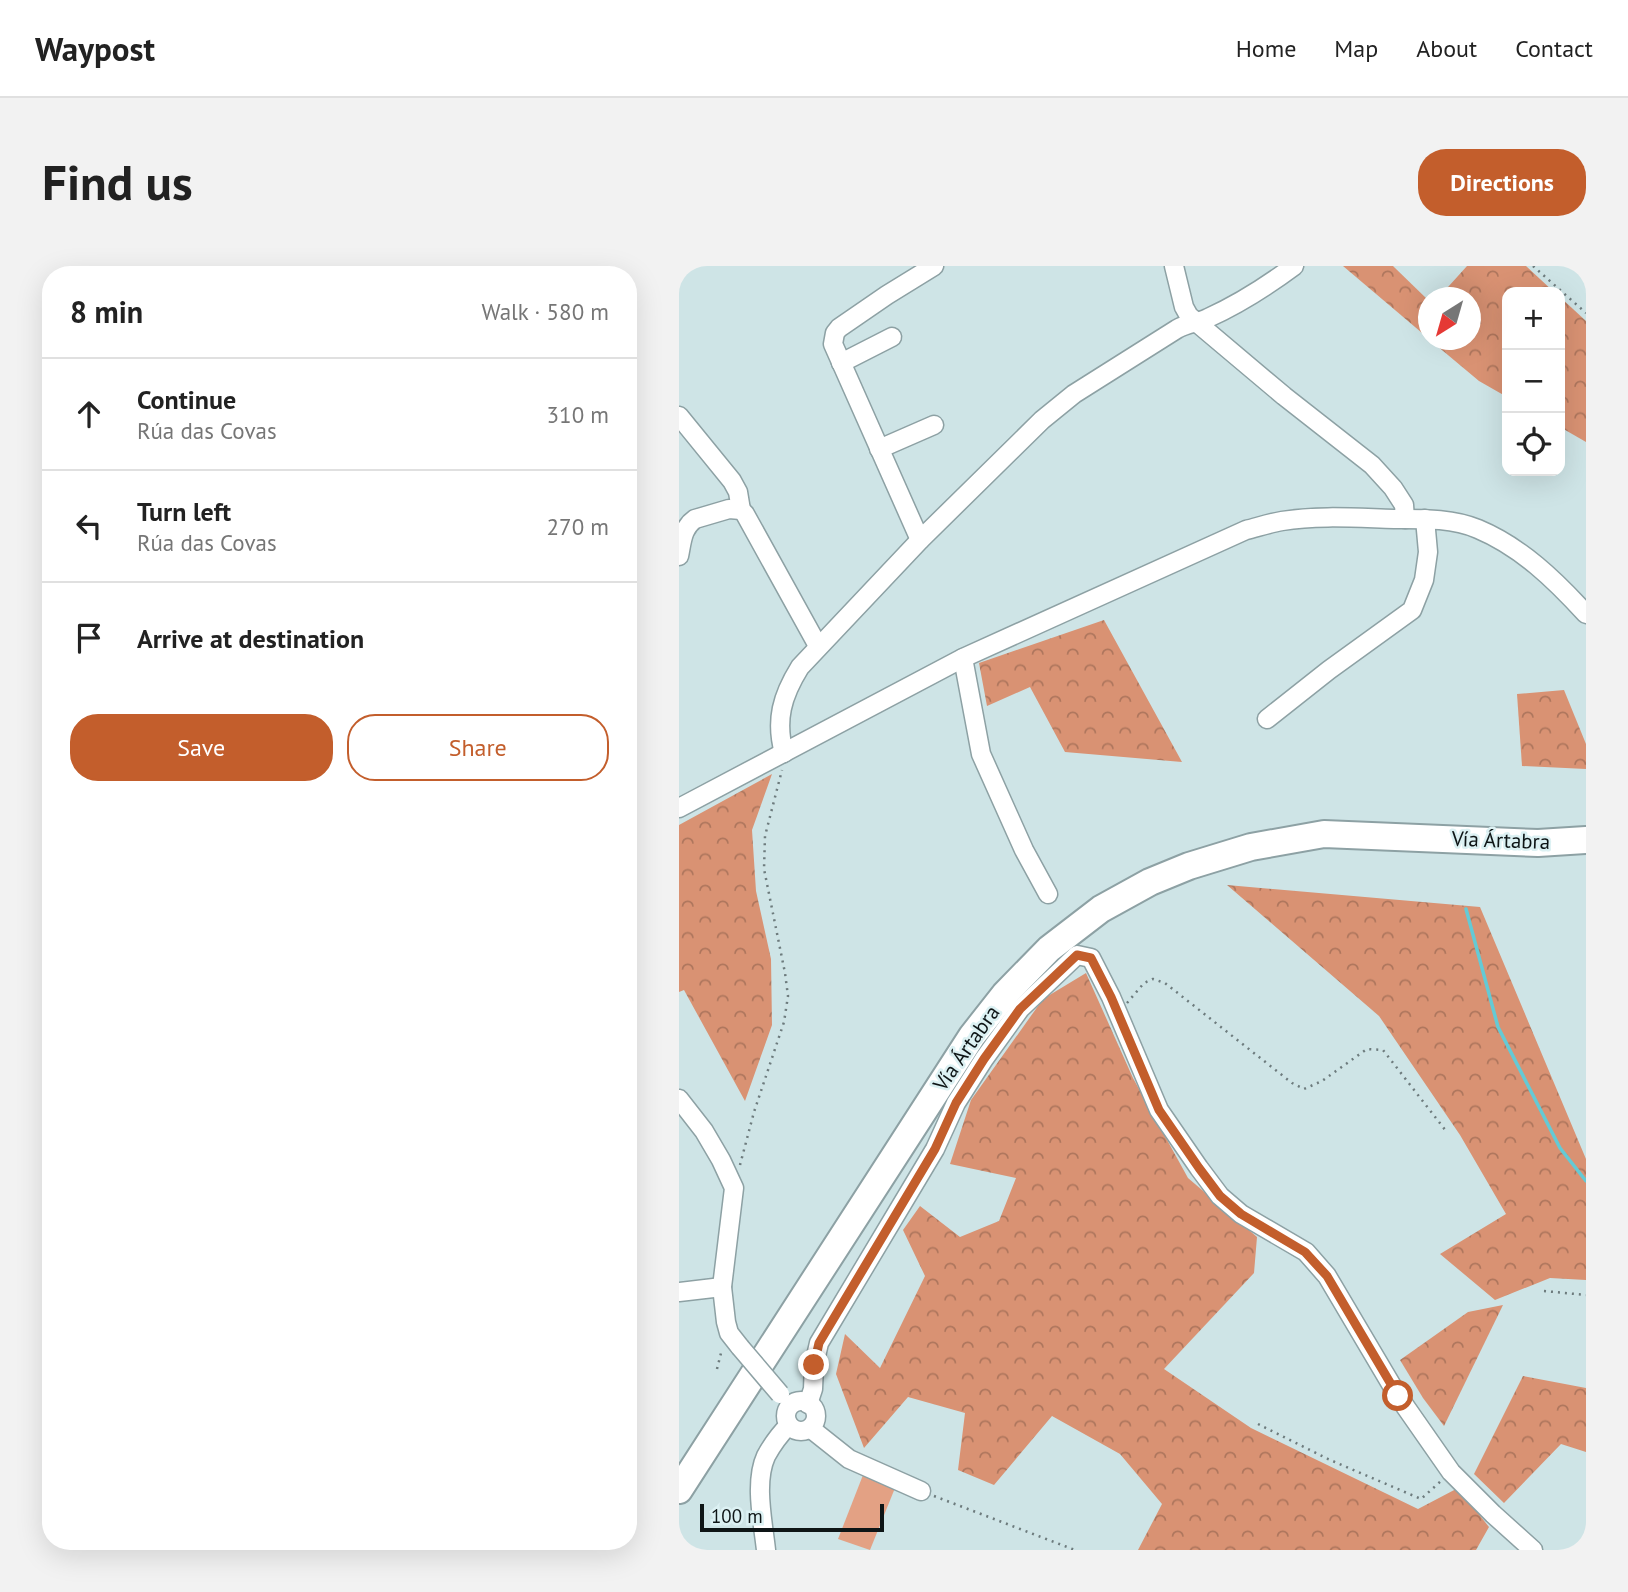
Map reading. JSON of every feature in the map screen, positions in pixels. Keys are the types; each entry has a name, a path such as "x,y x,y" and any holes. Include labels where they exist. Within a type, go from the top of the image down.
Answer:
{"highway":[{"name":"Vía Ártabra","path":"679,1490 688,1471 972,1036 1005,994 1049,949 1101,909 1150,882 1189,866 1251,847 1324,834 1538,843 1586,841"},
{"path":"679,1509 688,1471"}],"street":[{"path":"920,540 833,344 839,328 934,266"},
{"path":"1174,266 1184,307 1189,316 1372,465 1394,488 1404,505 1405,519"},
{"path":"784,753 779,735 782,706 789,685 800,667 920,540 1042,420 1074,394 1177,329 1194,321 1207,319 1251,296 1294,266"},
{"path":"841,363 892,337"},
{"path":"679,416 732,481 738,492 741,510 818,646"},
{"path":"879,449 934,425"},
{"path":"679,556 690,522 729,509 741,510"},
{"path":"679,808 963,659 1246,530 1282,522 1308,519 1436,519 1475,527 1517,550 1541,569 1586,614"},
{"path":"1267,719 1412,610 1424,580 1428,552 1425,519"},
{"path":"963,659 981,754 1024,850 1048,894"},
{"path":"808,1404 813,1389 814,1365 819,1343 935,1149 956,1103 1020,1009 1077,955 1091,958 1159,1110 1220,1196 1234,1208 1305,1252 1327,1276 1398,1396 1451,1472 1533,1550"},
{"path":"679,1098 704,1131 734,1188 722,1287 726,1322 735,1340 786,1408 798,1431 810,1428 815,1415 812,1407 802,1401 786,1408 778,1437 765,1459 760,1486 766,1550"},
{"path":"679,1292 722,1287"},
{"path":"810,1428 849,1459 921,1491"}],"path":[{"path":"1533,266 1586,313"},
{"path":"734,1188 754,1112 784,1022 787,996 764,869 765,835 784,753"},
{"path":"1118,1014 1144,983 1153,979 1165,983 1292,1083 1304,1089 1367,1049 1383,1050 1446,1131"},
{"path":"1544,1291 1586,1296"},
{"path":"717,1369 722,1349 735,1340"},
{"path":"1258,1424 1328,1459 1422,1499 1451,1472"},
{"path":"921,1491 1075,1550"}],"shaded area":[{"path":"863,1475 895,1488 870,1550 838,1539"}],"green space":[{"path":"1343,266 1393,266 1418,290 1418,330"},
{"path":"1467,266 1526,266 1549,287 1502,287 1502,394 1479,381 1442,350 1481,350 1481,287 1448,287"},
{"path":"1565,302 1586,321 1586,442 1565,430"},
{"path":"1104,620 1182,762 1065,752 1030,687 987,706 979,663"},
{"path":"1564,690 1586,744 1586,769 1522,766 1517,694"},
{"path":"772,774 752,830 756,891 771,959 772,1025 745,1101 684,990 679,992 679,825"},
{"path":"1227,885 1480,907 1586,1159 1586,1280 1550,1278 1495,1300 1440,1254 1506,1214 1460,1135 1379,1016"},
{"path":"1086,973 1133,1078 1188,1178 1257,1237 1254,1273 1164,1369 1251,1428 1418,1509 1458,1488 1489,1527 1476,1550 1138,1550 1162,1504 1120,1454 1052,1416 994,1485 958,1470 965,1413 908,1397 864,1448 836,1374 845,1334 880,1368 925,1276 903,1230 920,1206 960,1237 999,1221 1016,1178 950,1164 971,1100 1043,999"},
{"path":"1503,1305 1444,1426 1400,1360 1468,1312"},
{"path":"1523,1376 1586,1388 1586,1452 1561,1444 1504,1503 1474,1474"}],"waterway":[{"path":"1466,909 1498,1027 1560,1148 1586,1181"}],"route":[{"path":"814,1365 819,1343 935,1149 956,1103 984,1059 1020,1009 1077,955 1091,958 1111,997 1159,1110 1199,1168 1220,1196 1241,1214 1305,1252 1327,1276 1398,1396"}]}
